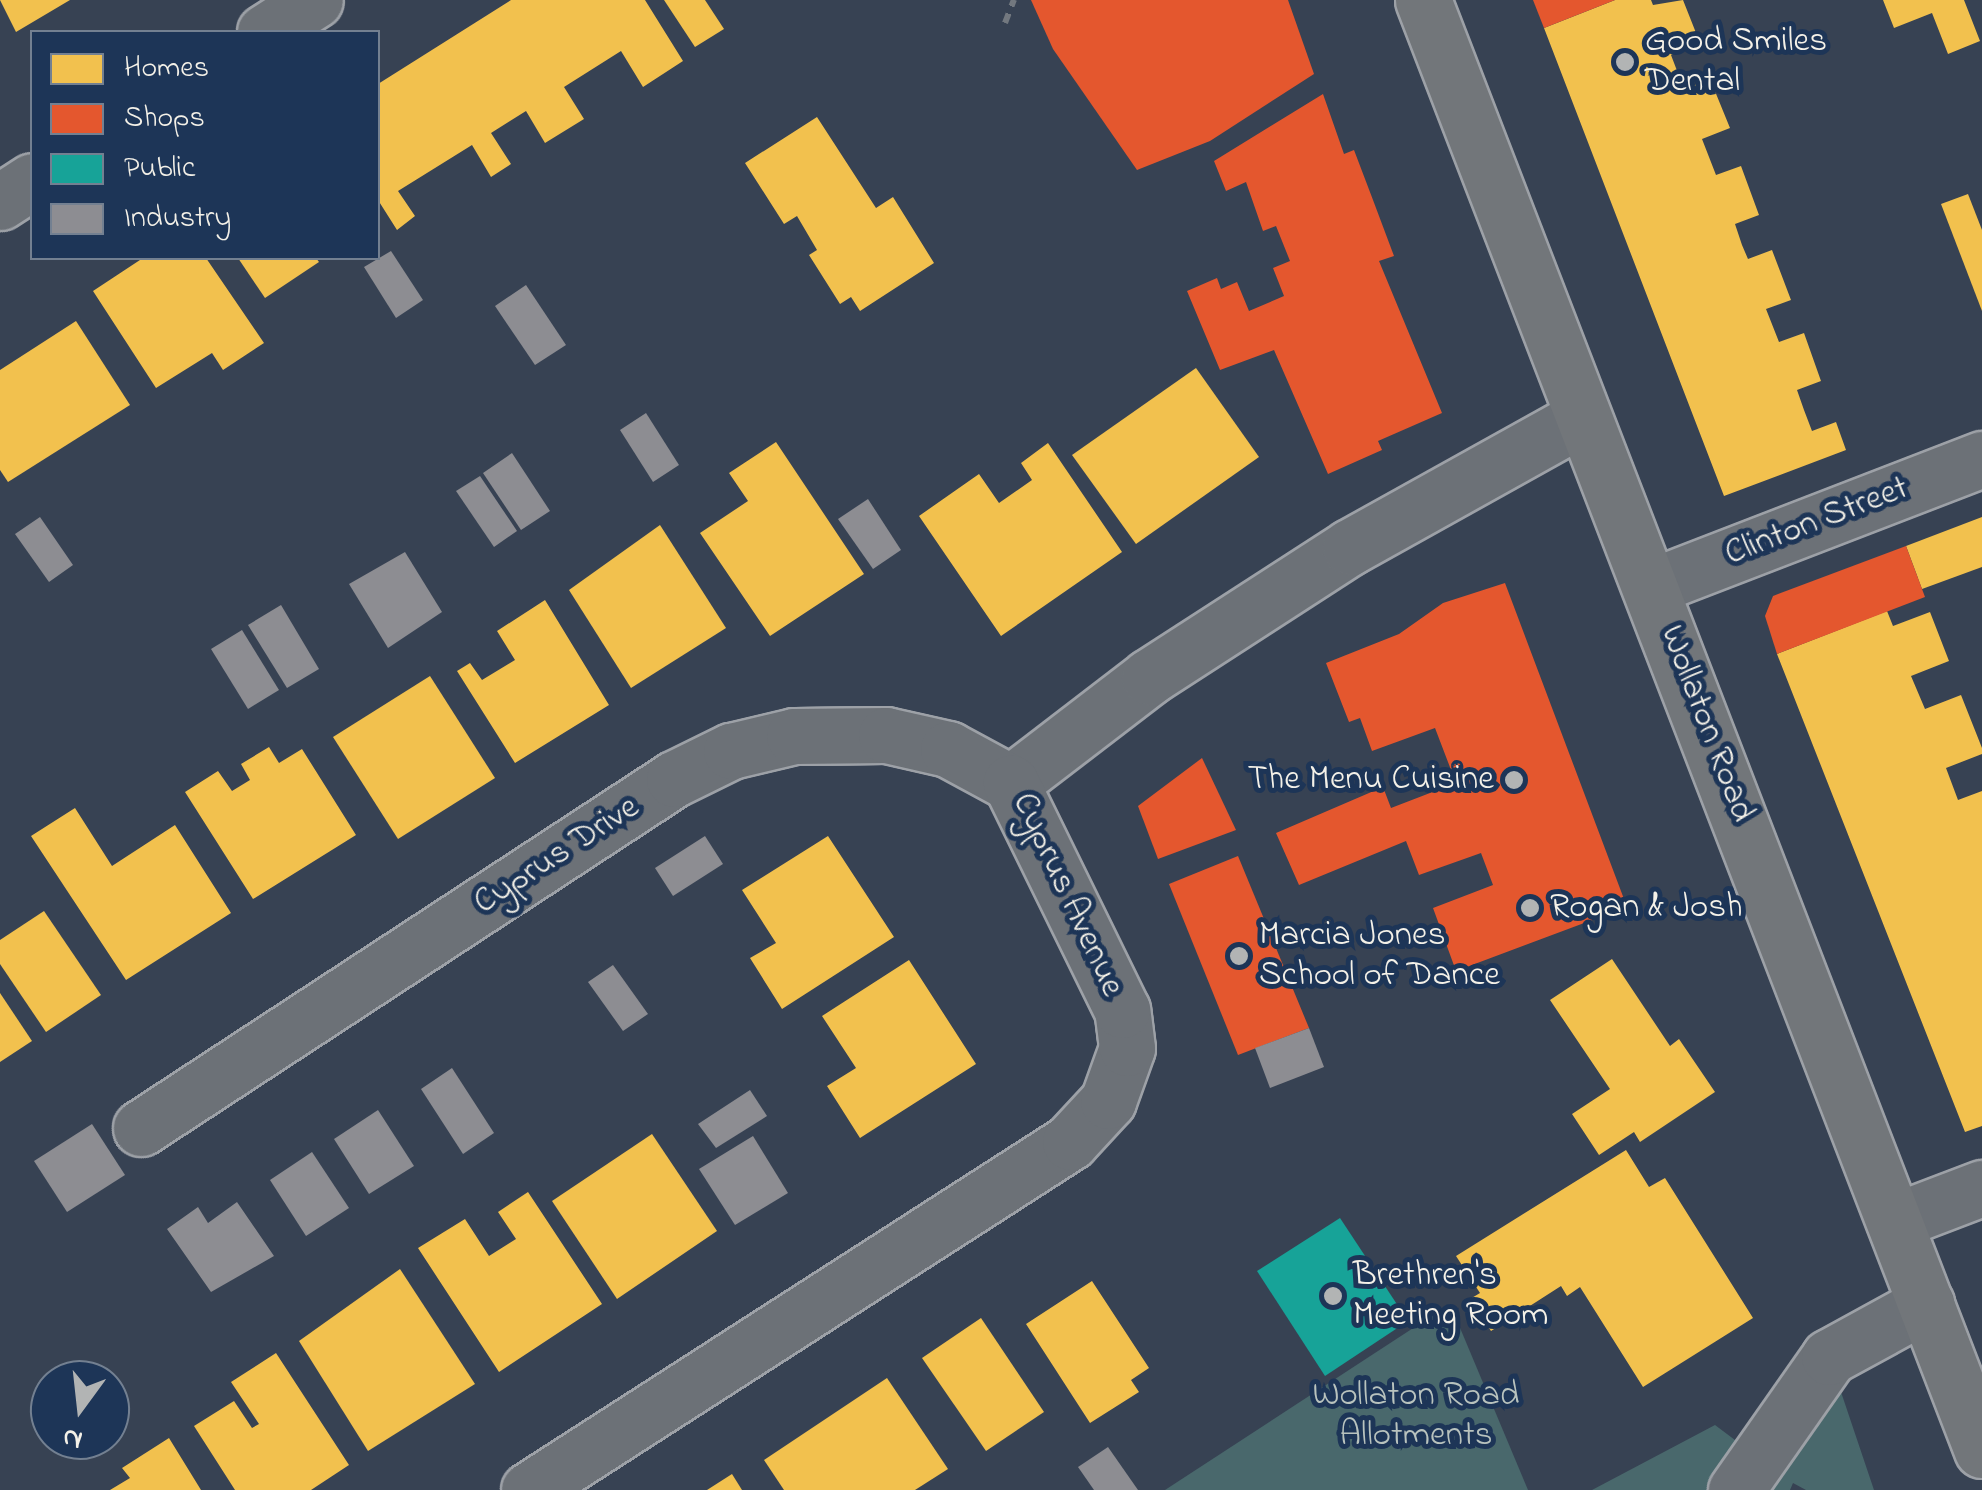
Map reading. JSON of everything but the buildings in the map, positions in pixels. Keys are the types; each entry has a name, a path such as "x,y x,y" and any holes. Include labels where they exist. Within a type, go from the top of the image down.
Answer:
{"main road":[{"name":"Wollaton Road","path":"1424,0 1582,418 1653,586 1898,1220 1982,1450"}],"street":[{"path":"267,30 316,0"},
{"path":"0,202 30,182"},
{"name":"Cyprus Avenue","path":"529,1490 1070,1142 1108,1100 1127,1048 1122,1010 1011,783 1149,677 1350,547 1582,418"},
{"name":"Clinton Street","path":"1653,586 1982,458"},
{"name":"Cyprus Drive","path":"142,1128 674,780 730,751 794,736 886,736 948,749 1011,783"},
{"path":"1898,1220 1982,1188"},
{"path":"1736,1490 1829,1357 1926,1304"}],"path":[{"path":"1006,22 1014,0"}],"green space":[{"name":"Wollaton Road Allotments","path":"1450,1304 1528,1490 1165,1490"},
{"path":"1840,1389 1874,1490 1806,1490 1793,1483 1790,1490 1592,1490 1715,1425 1783,1476"}],"place":[{"name":"Good Smiles Dental","path":"1625,62"},
{"name":"The Menu Cuisine","path":"1514,780"},
{"name":"Rogan & Josh","path":"1530,908"},
{"name":"Marcia Jones School of Dance","path":"1239,956"},
{"name":"Brethren's Meeting Room","path":"1333,1296"}]}
